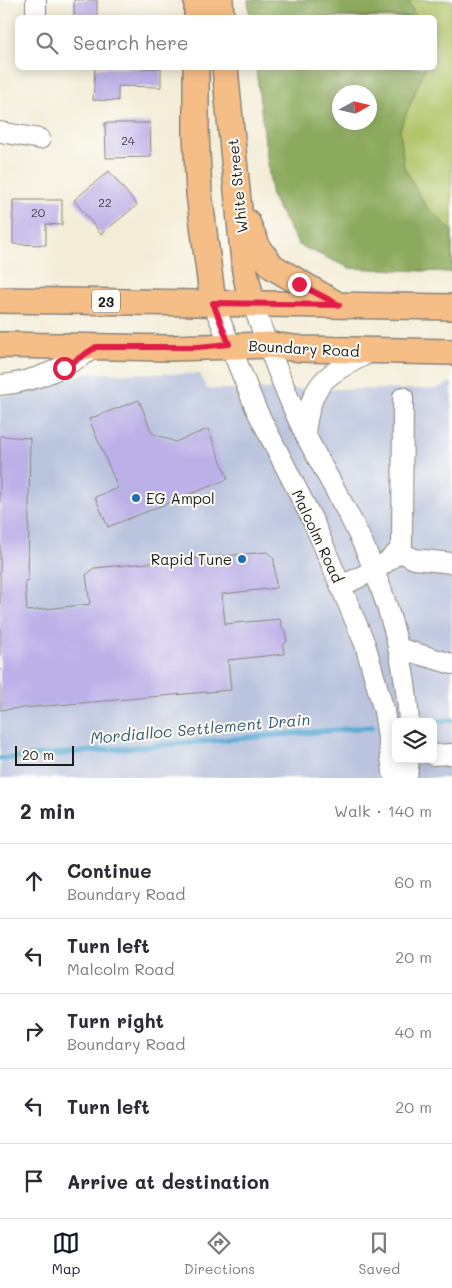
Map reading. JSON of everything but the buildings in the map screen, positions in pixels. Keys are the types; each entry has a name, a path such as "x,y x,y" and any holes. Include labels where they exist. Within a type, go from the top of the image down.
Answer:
{"main road":[{"path":"197,0 197,15"},
{"path":"220,0 221,15"},
{"path":"196,70 196,133 199,193 213,303"},
{"name":"White Street","path":"225,70 240,203 245,272 252,304"},
{"path":"240,203 259,250 273,267 305,288 339,305"},
{"name":"23","path":"0,300 452,307"},
{"name":"Boundary Road","path":"0,346 198,347 229,344 268,345 302,349 452,352"}],"street":[{"path":"0,132 40,139"},
{"name":"Malcolm Road","path":"213,303 256,409 314,523 365,644 376,679 397,764 407,778"},
{"path":"252,304 305,433 350,518 374,570 398,648 408,700 409,718"},
{"path":"0,385 43,377 64,368 96,347"},
{"path":"305,433 308,412 318,385 331,373 372,351"},
{"path":"341,586 374,570 399,551 403,531 403,397"},
{"path":"399,551 414,559 451,562"},
{"path":"398,648 452,664"},
{"path":"437,755 452,754"}],"shaded area":[{"path":"88,373 200,374 207,389 436,389 452,382 452,778 0,778 0,396 12,395"}],"green space":[{"path":"248,0 452,0 452,272 350,268 299,245 272,197 256,70 437,70 437,15 250,15"},
{"path":"248,0 408,0 415,15 250,15"},
{"path":"256,70 424,70 400,129 404,167 425,205 452,231 452,272 350,268 299,245 272,197"}],"waterway":[{"name":"Mordialloc Settlement Drain","path":"437,722 452,720"},
{"name":"Mordialloc Settlement Drain","path":"0,759 372,727"}],"place":[{"name":"EG Ampol","path":"136,498"},
{"name":"Rapid Tune","path":"242,559"}],"route":[{"path":"64,368 96,347 171,348 229,344 213,303 339,305 299,284"}]}
